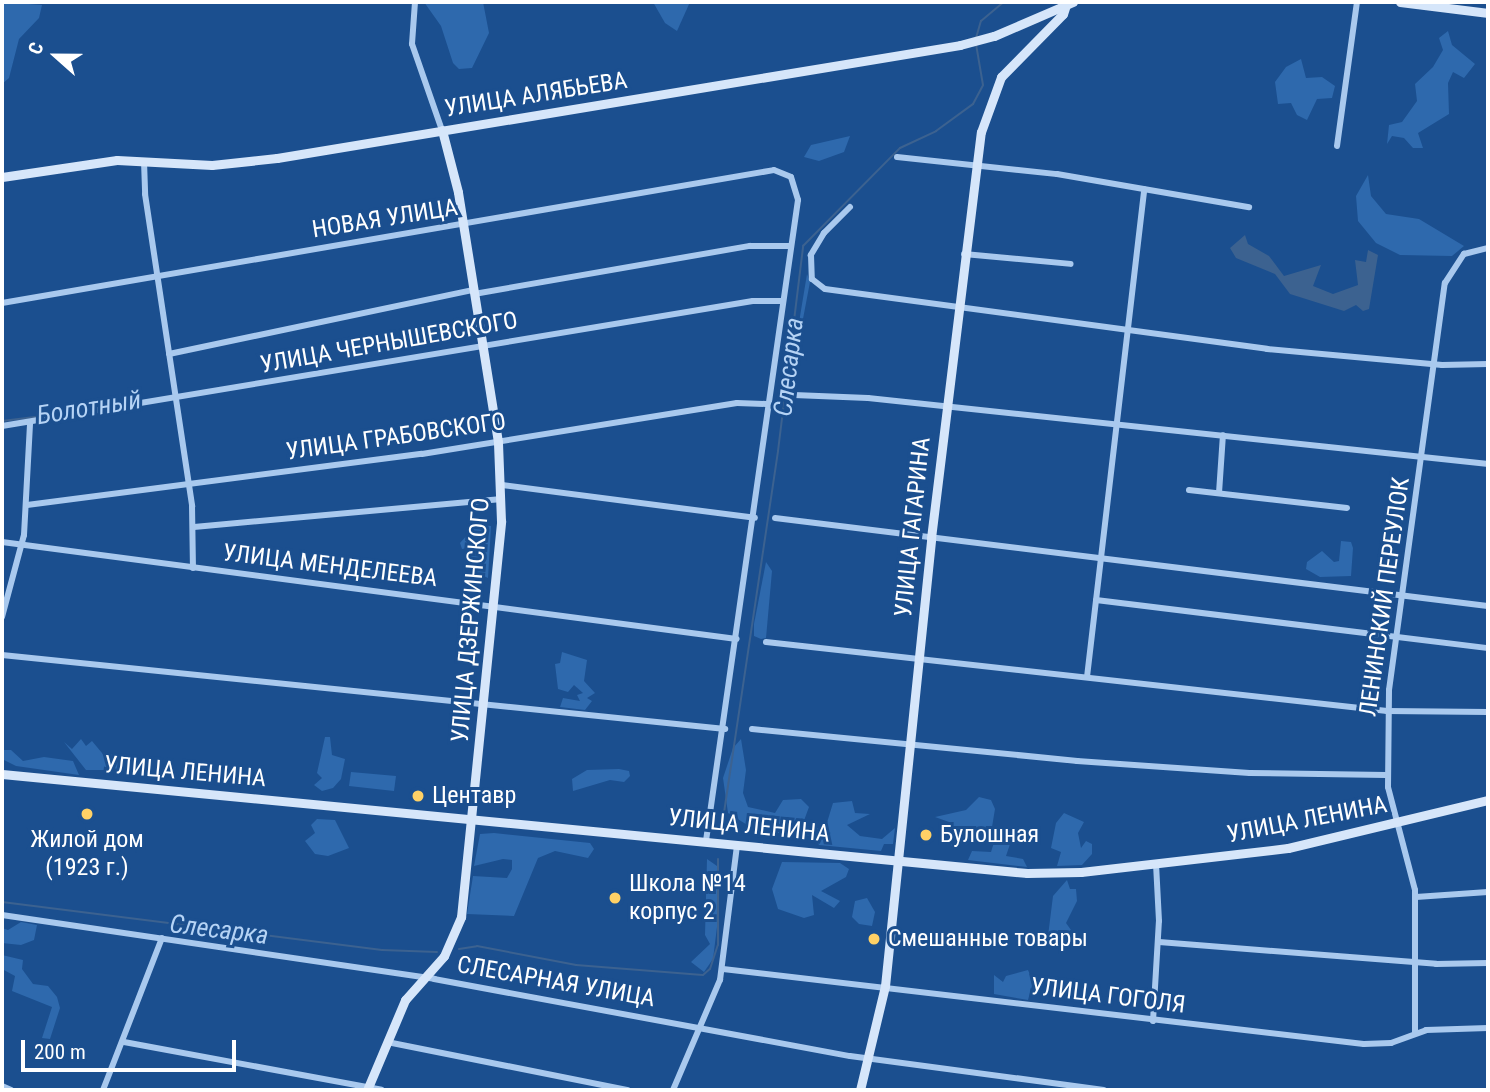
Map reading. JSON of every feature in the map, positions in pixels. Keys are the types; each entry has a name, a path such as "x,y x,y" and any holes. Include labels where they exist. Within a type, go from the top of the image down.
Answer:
{"main road":[{"path":"1400,2 1488,13"},
{"name":"УЛИЦА АЛЯБЬЕВА","path":"2,177 104,161 237,163 442,130 960,45 1026,22 1068,3"},
{"name":"УЛИЦА ГАГАРИНА","path":"860,1090 870,1058 885,986 945,408 976,164 991,98 1008,66 1034,38 1063,14 1068,3"},
{"path":"1026,22 1036,27 1034,38"},
{"name":"УЛИЦА ДЗЕРЖИНСКОГО","path":"367,1089 405,1000 420,978 444,956 459,922 473,819 494,607 502,499 498,442 463,226 442,130"},
{"name":"УЛИЦА ЛЕНИНА","path":"2,774 1027,873 1156,864 1288,848 1488,800"}],"street":[{"path":"415,2 412,44 442,130"},
{"path":"1337,146 1357,2"},
{"path":"897,157 976,164 1249,207"},
{"path":"144,161 157,276 190,485 194,527 193,568"},
{"name":"НОВАЯ УЛИЦА","path":"2,303 463,226 774,170 791,177 799,192 791,246"},
{"path":"1087,677 1144,189"},
{"path":"850,207 813,248 814,283 829,290 1128,328 1256,348 1435,364 1488,364"},
{"path":"169,354 473,292 750,246 791,246 725,729 706,841"},
{"name":"ЛЕНИНСКИЙ ПЕРЕУЛОК","path":"1415,1033 1412,962 1416,897 1387,775 1387,711 1445,283 1464,254 1488,248"},
{"path":"964,254 1071,264"},
{"name":"УЛИЦА ЧЕРНЫШЕВСКОГО","path":"2,426 177,400 753,301 783,301"},
{"path":"794,395 1223,435 1488,464"},
{"name":"УЛИЦА ГРАБОВСКОГО","path":"27,505 498,442 737,403 770,404"},
{"path":"2,617 22,545 27,505 30,423"},
{"path":"1219,493 1223,435"},
{"path":"502,485 755,518"},
{"path":"1189,490 1347,508"},
{"path":"194,527 502,499"},
{"path":"775,518 1488,606"},
{"name":"УЛИЦА МЕНДЕЛЕЕВА","path":"2,542 737,639"},
{"path":"1096,600 1488,648"},
{"path":"766,642 1387,711 1488,712"},
{"path":"2,655 248,684 484,703 725,729"},
{"path":"752,729 1250,774 1387,775"},
{"path":"673,1090 702,1028 723,969 737,845"},
{"path":"1153,1021 1159,942 1156,864"},
{"path":"1416,897 1488,892"},
{"name":"СЛЕСАРНАЯ УЛИЦА","path":"2,915 420,978 870,1058 1104,1090"},
{"path":"103,1090 162,939"},
{"path":"1159,942 1412,962 1488,963"},
{"name":"УЛИЦА ГОГОЛЯ","path":"723,969 1378,1045 1415,1033 1488,1028"},
{"path":"124,1042 382,1090"},
{"path":"387,1042 628,1090"},
{"path":"2,1086 11,1090"}],"shaded area":[{"path":"2,2 42,5 39,18 19,39 9,78 2,84"},
{"path":"424,2 483,2 489,33 472,68 459,69 453,63 441,26"},
{"path":"653,2 690,2 677,31 665,23"},
{"path":"1448,31 1452,45 1475,64 1464,78 1453,72 1448,83 1449,114 1418,133 1423,148 1413,148 1404,138 1392,136 1387,144 1389,125 1402,122 1417,101 1415,84 1433,67 1443,50 1439,38"},
{"path":"1301,59 1306,78 1322,77 1335,86 1332,98 1317,99 1307,120 1297,115 1291,103 1278,104 1275,82 1286,67"},
{"path":"850,136 844,152 819,161 804,157 811,145"},
{"path":"1368,175 1371,196 1386,214 1419,219 1464,246 1452,256 1400,255 1376,243 1358,221 1356,196"},
{"path":"1245,235 1248,244 1269,256 1284,276 1321,265 1313,286 1333,294 1358,285 1355,260 1366,262 1368,250 1378,255 1369,309 1363,311 1356,305 1344,311 1290,294 1275,274 1236,258 1230,248"},
{"path":"807,274 810,282 791,382 794,389 787,395"},
{"path":"476,525 491,526 488,578 473,571 465,556 472,547 462,549 460,543"},
{"path":"1341,541 1351,542 1353,548 1351,576 1320,577 1306,569 1307,562 1322,551 1334,562 1339,561"},
{"path":"766,562 772,571 766,638 761,639 754,636 754,624"},
{"path":"562,652 587,660 584,681 595,693 587,698 592,701 585,710 560,707 563,698 580,701 577,695 583,693 574,685 568,692 558,689 555,664 560,663"},
{"path":"325,737 330,737 332,755 345,759 341,779 333,788 322,791 314,785 322,778 317,773"},
{"path":"81,739 86,746 92,741 107,759 107,755 121,754 127,760 126,770 86,770 64,742 72,749"},
{"path":"741,739 746,770 743,793 748,807 775,813 783,800 801,799 809,807 802,826 825,829 833,803 852,801 855,813 870,814 847,825 860,836 882,839 895,828 893,844 884,844 881,851 819,845 815,836 757,831 728,813 723,778 733,748"},
{"path":"2,750 11,750 23,761 44,757 73,761 79,775 16,766 2,759"},
{"path":"619,769 629,771 630,776 624,782 610,780 573,791 572,779 587,770"},
{"path":"351,772 396,776 394,791 349,786"},
{"path":"979,797 991,800 995,809 991,833 987,838 974,837 968,844 951,846 949,822 935,817 966,810"},
{"path":"1064,813 1084,822 1078,833 1081,848 1086,841 1092,844 1092,854 1082,865 1057,866 1061,852 1051,848 1056,823"},
{"path":"317,819 335,820 349,848 328,856 315,854 305,841 315,833 311,825"},
{"path":"494,833 590,843 594,849 588,858 555,851 538,858 514,916 467,914 473,876 507,878 512,869 512,860 503,859 474,866 480,834"},
{"path":"1002,834 1011,841 1006,856 1023,859 1027,867 968,860 972,851 991,852 996,836"},
{"path":"707,859 717,866 718,919 713,959 704,972 691,962 710,944 705,935"},
{"path":"782,862 840,863 849,869 846,877 821,891 840,901 834,908 812,895 814,915 804,918 778,909 772,889"},
{"path":"1067,880 1070,889 1076,889 1077,901 1066,923 1071,930 1059,939 1048,936 1053,896"},
{"path":"867,898 875,912 872,926 859,924 852,917 855,901"},
{"path":"21,922 37,925 34,940 21,945 2,943 2,928 8,930"},
{"path":"2,955 23,960 22,969 33,984 48,986 57,997 60,1008 50,1039 42,1038 52,1007 12,991 15,976 2,969"},
{"path":"1028,970 1033,982 1028,1000 994,994 994,975 1003,982 1006,976"}],"waterway":[{"name":"Слесарка","path":"976,38 981,21 1004,2"},
{"name":"Слесарка","path":"722,826 778,451 803,246 900,148 936,131 973,104 983,85 976,44"},
{"name":"Болотный","path":"2,421 37,417"},
{"name":"Слесарка","path":"459,949 477,946 576,965 703,975 710,969 718,945 718,859"},
{"name":"Слесарка","path":"2,902 382,950 437,952"}],"place":[{"name":"Центавр","path":"418,796"},
{"name":"Жилой дом (1923 г.)","path":"87,814"},
{"name":"Булошная","path":"926,835"},
{"name":"Школа №14 корпус 2","path":"615,898"},
{"name":"Смешанные товары","path":"874,939"}]}
